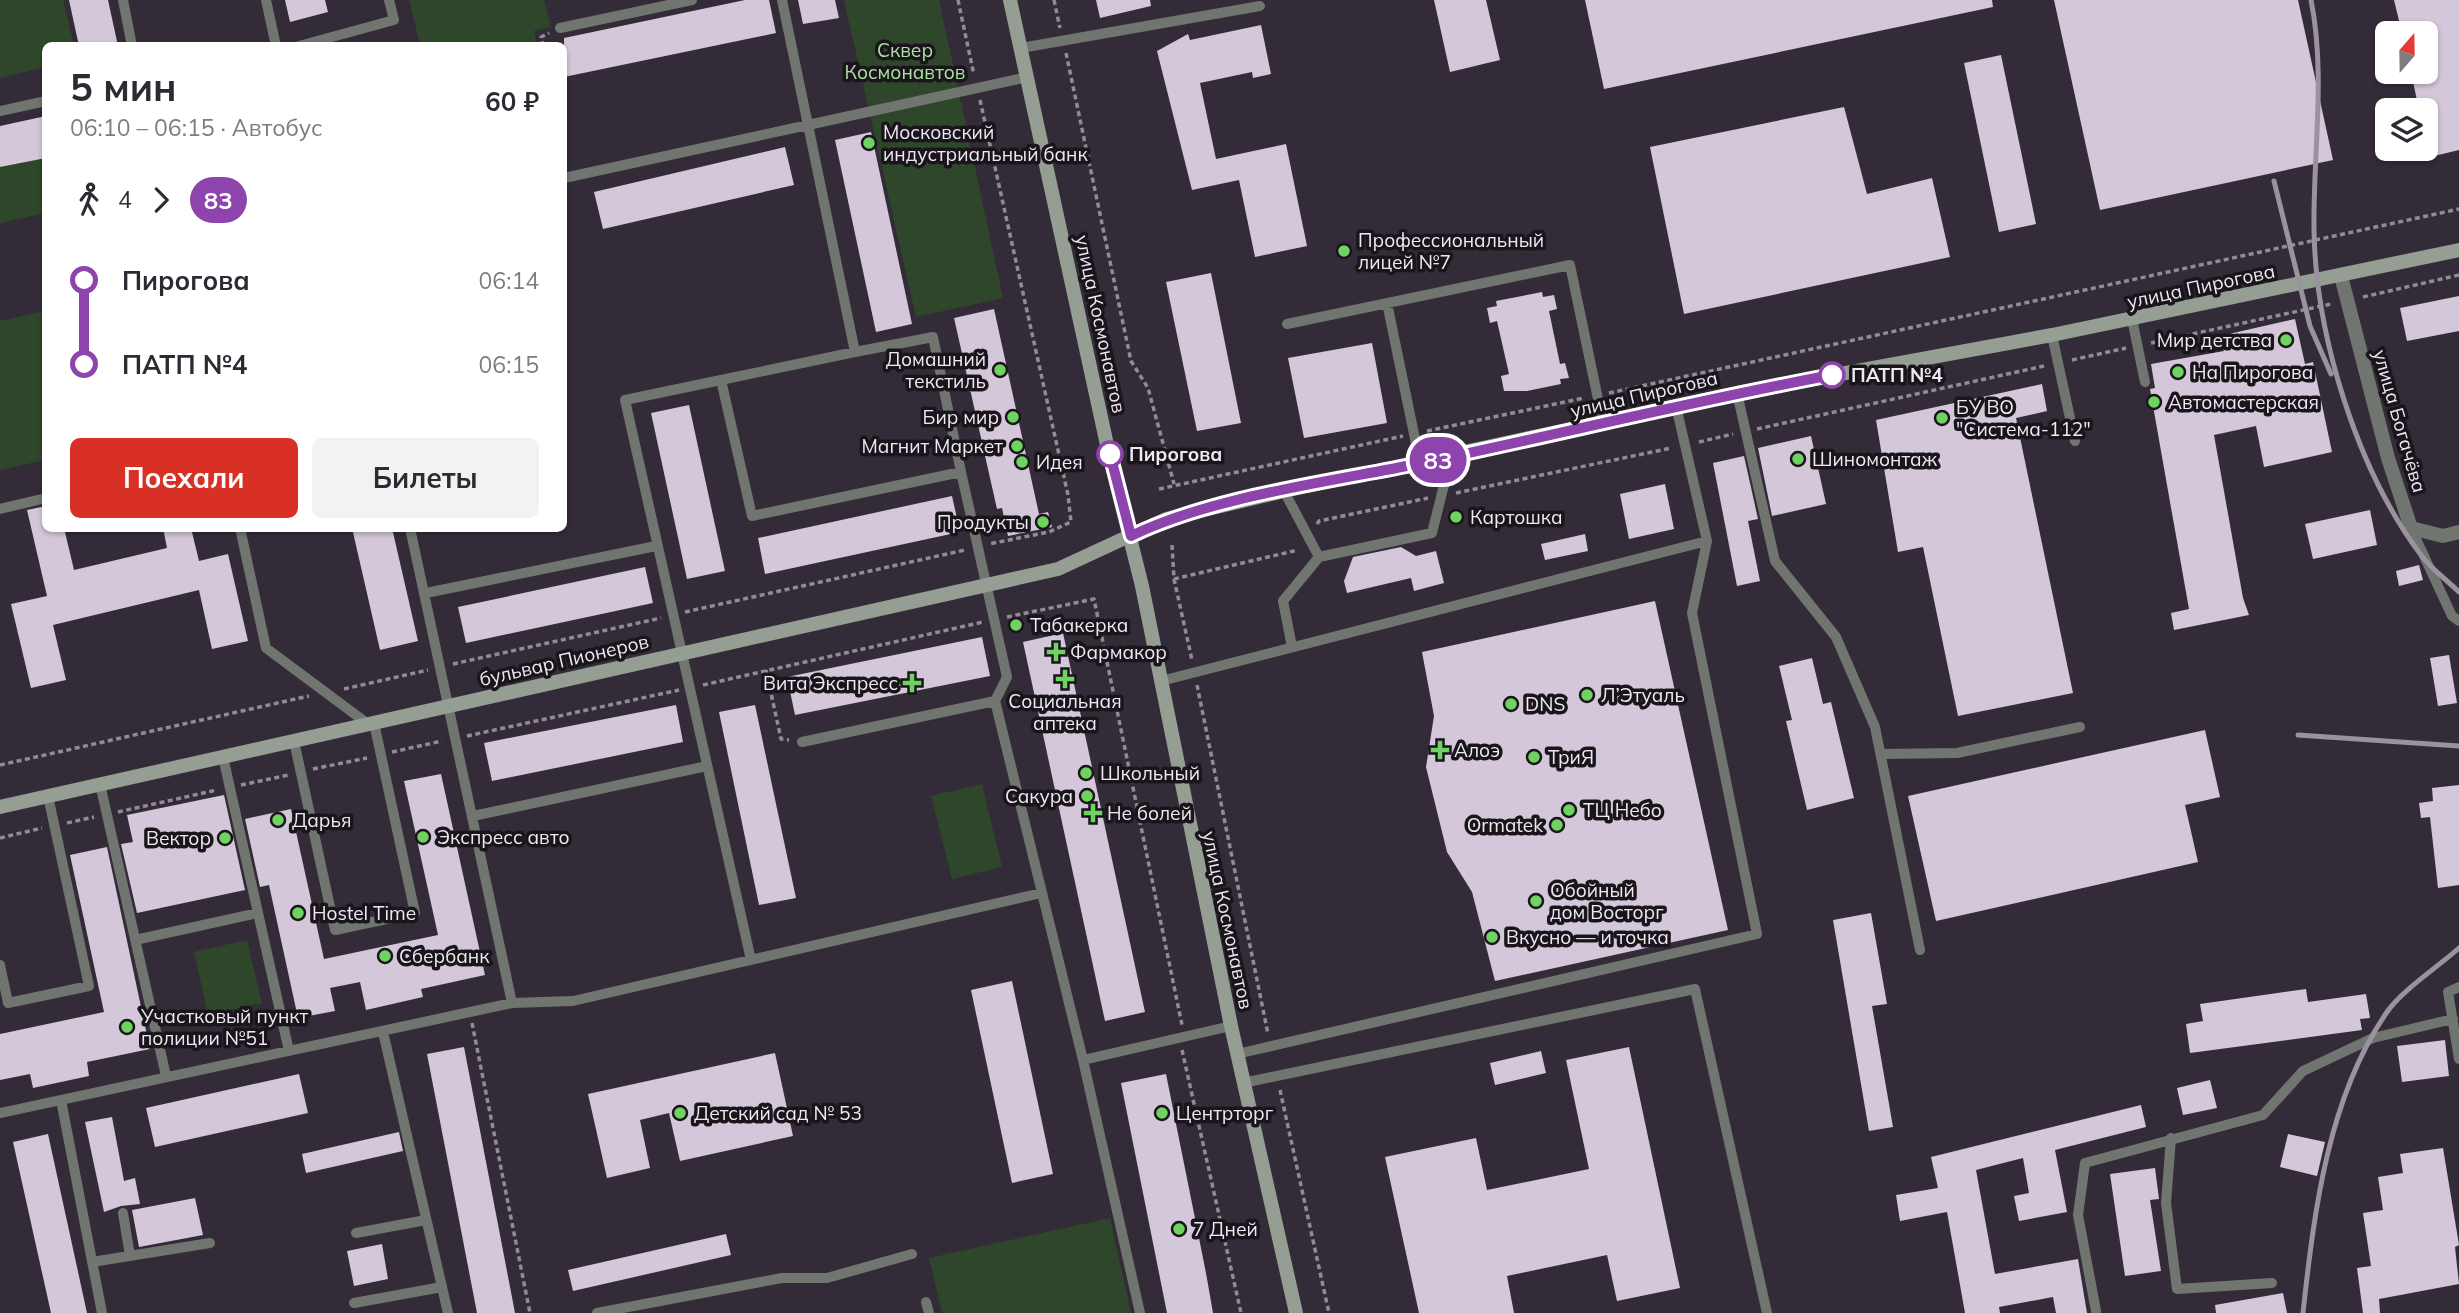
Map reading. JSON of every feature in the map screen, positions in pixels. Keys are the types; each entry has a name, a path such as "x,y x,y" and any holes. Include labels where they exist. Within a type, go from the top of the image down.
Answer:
{"street":[{"name":"улица Космонавтов","path":"1010,0 1110,454 1131,536 1243,1083 1296,1313"},
{"name":"улица Пирогова","path":"1131,536 1166,519 1676,406 2133,319 2459,250"},
{"name":"улица Богачёва","path":"2341,276 2388,458 2411,528"},
{"path":"2411,528 2443,536 2459,532"},
{"name":"бульвар Пионеров","path":"0,807 1058,569 1131,536"}],"lane":[{"path":"123,0 131,42"},
{"path":"266,0 275,42"},
{"path":"314,42 394,20 390,0"},
{"path":"560,28 692,0"},
{"path":"782,0 855,352"},
{"path":"1021,48 1260,6"},
{"path":"567,177 1028,77"},
{"path":"0,111 42,102"},
{"path":"1287,324 1570,265 1603,423"},
{"path":"1387,303 1420,463"},
{"path":"2133,319 2145,382"},
{"path":"2052,335 2075,441"},
{"path":"751,960 625,400 933,337 984,585 1007,677 995,701 1083,1060 1140,1313"},
{"path":"721,380 752,516 961,472"},
{"path":"1737,393 1775,561 1836,637 1875,727 1920,950"},
{"path":"1237,1054 1757,934 1692,613 1707,541 1676,406"},
{"path":"1292,648 1283,601 1319,557 1432,533 1451,457"},
{"path":"1284,491 1319,557"},
{"path":"0,509 42,499"},
{"path":"2411,528 2452,616 2459,621"},
{"path":"241,532 266,648 324,693 371,723 381,755 415,913 335,930 294,741"},
{"path":"411,532 512,1003"},
{"path":"1161,681 1707,541"},
{"path":"426,593 656,546"},
{"path":"802,742 995,701"},
{"path":"1881,754 1957,754 2080,727"},
{"path":"223,757 289,1051"},
{"path":"473,816 707,766"},
{"path":"100,784 166,1076"},
{"path":"0,965 8,1003 89,986 48,796"},
{"path":"0,1113 512,1003 573,1001 1041,893"},
{"path":"135,940 258,913"},
{"path":"2459,987 2448,992 2459,1059"},
{"path":"1243,1083 1695,989 1767,1313"},
{"path":"2096,1311 2078,1215 2085,1163 2263,1115 2303,1071 2374,1038 2453,1019"},
{"path":"1083,1060 1231,1026"},
{"path":"383,1032 448,1313"},
{"path":"61,1100 102,1313"},
{"path":"2171,1139 2166,1203 2177,1289 2272,1283"},
{"path":"123,1213 130,1256"},
{"path":"356,1233 426,1220"},
{"path":"92,1262 210,1243"},
{"path":"597,1313 782,1278 827,1278 912,1254"},
{"path":"354,1303 442,1287"}],"path":[{"path":"0,765 1049,532 1071,522 1069,495 958,0"},
{"path":"1055,0 1131,361 1148,388 1174,484"},
{"path":"1646,385 2459,209"},
{"path":"2348,300 2459,275"},
{"path":"1172,545 1174,579 1270,1046"},
{"path":"0,838 1094,599 1184,1037 1181,1051 1241,1313"},
{"path":"766,670 781,738 802,742"},
{"path":"470,1012 530,1313"},
{"path":"1277,1076 1329,1313"}],"green space":[{"path":"0,0 63,0 73,42 42,42 42,68 0,78"},
{"path":"409,0 544,0 551,27 534,31 536,42 419,42"},
{"name":"Сквер Космонавтов","path":"844,0 939,0 1003,298 916,317"},
{"path":"42,159 42,214 0,223 0,167"},
{"path":"42,312 42,461 0,470 0,321"},
{"path":"982,784 1002,867 952,879 931,796"},
{"path":"247,940 262,1003 208,1015 194,952"},
{"path":"1110,1218 1131,1313 942,1313 929,1258"}],"building":[{"path":"69,0 108,0 117,42 78,42"},
{"path":"285,0 325,0 328,12 290,22"},
{"path":"745,0 769,0 776,33 567,76 567,42 564,42 564,38"},
{"path":"798,0 835,0 839,18 803,24"},
{"path":"1096,0 1150,0 1151,6 1100,18"},
{"path":"1434,0 1486,0 1500,60 1450,72"},
{"path":"1585,0 1992,0 1993,7 1604,89"},
{"path":"2054,0 2298,0 2333,160 2100,210"},
{"path":"2394,0 2459,0 2459,150 2438,155 2438,98 2416,98 2414,84 2438,84 2438,21 2399,21"},
{"path":"1261,25 1271,74 1253,78 1252,72 1200,83 1216,159 1286,144 1307,246 1255,257 1239,180 1192,190 1157,51 1188,34 1190,40"},
{"path":"2001,55 2036,224 1999,232 1964,63"},
{"path":"1844,107 1867,194 1932,178 1950,257 1684,314 1650,147"},
{"path":"42,117 42,159 0,167 0,126"},
{"path":"871,132 912,324 876,332 835,140"},
{"path":"785,147 794,185 603,229 594,192"},
{"path":"1211,273 1241,423 1197,431 1166,282"},
{"path":"1542,292 1543,297 1554,295 1557,309 1549,311 1560,364 1565,363 1569,378 1560,379 1561,384 1527,391 1504,391 1501,376 1509,374 1497,321 1490,323 1487,308 1497,306 1496,301"},
{"path":"2459,296 2459,331 2407,341 2400,308"},
{"path":"994,309 1039,514 1048,512 1052,527 1008,536 1002,508 997,509 954,318"},
{"path":"2295,319 2305,364 2313,362 2332,452 2264,467 2256,426 2214,435 2243,598 2249,615 2174,630 2171,613 2189,609 2150,389 2155,388 2151,364 2224,351 2220,336"},
{"path":"1372,343 1387,423 1304,438 1288,358"},
{"path":"2042,384 2047,411 2016,418 2073,693 1958,716 1923,547 1898,552 1876,420"},
{"path":"689,405 725,571 687,579 651,413"},
{"path":"1811,436 1826,504 1772,516 1758,448"},
{"path":"1744,456 1758,519 1748,521 1760,581 1737,586 1713,463"},
{"path":"1665,484 1674,529 1629,539 1620,494"},
{"path":"952,496 960,532 765,574 758,538"},
{"path":"42,507 42,532 65,532 74,570 167,548 164,532 192,532 199,561 228,554 248,641 212,649 199,590 53,625 66,680 31,688 11,604 47,596 27,510"},
{"path":"2370,510 2377,545 2313,559 2305,524"},
{"path":"353,532 393,532 418,641 380,650"},
{"path":"1585,534 1588,551 1545,560 1541,544"},
{"path":"1401,547 1416,556 1436,551 1444,583 1414,591 1411,578 1347,593 1344,581 1353,557"},
{"path":"2419,565 2423,580 2399,586 2396,571"},
{"path":"645,567 653,603 466,643 458,607"},
{"name":"ТЦ Небо","path":"1655,601 1728,930 1495,981 1472,892 1447,852 1426,767 1434,716 1422,652"},
{"path":"1063,633 1145,1012 1105,1021 1023,642"},
{"path":"982,637 990,676 795,715 787,677"},
{"path":"2449,655 2457,703 2438,706 2430,658"},
{"path":"1812,658 1823,704 1831,702 1854,798 1807,810 1786,721 1792,720 1779,666"},
{"path":"676,705 683,742 492,781 484,743"},
{"path":"755,705 796,898 759,905 719,712"},
{"path":"2205,730 2220,797 2185,805 2198,862 1936,921 1908,796"},
{"path":"441,774 485,975 421,989 423,997 366,1010 360,982 330,988 335,1011 298,1018 269,885 260,887 245,819 291,809 324,959 438,935 404,781"},
{"path":"2459,785 2459,885 2438,888 2430,817 2421,818 2419,803 2433,801 2432,788"},
{"path":"224,795 245,890 137,913 121,844 133,842 127,815"},
{"path":"107,847 150,1049 87,1062 89,1076 33,1088 30,1074 0,1080 0,1034 104,1012 70,855"},
{"path":"1871,913 1887,1004 1872,1006 1893,1127 1869,1131 1833,920"},
{"path":"1012,981 1053,1174 1012,1183 971,990"},
{"path":"2306,989 2308,1002 2366,994 2370,1018 2360,1019 2362,1030 2190,1053 2186,1024 2203,1021 2200,1004"},
{"path":"2445,1040 2449,1076 2402,1082 2397,1046"},
{"path":"464,1047 515,1313 477,1313 427,1054"},
{"path":"1629,1047 1680,1288 1617,1301 1607,1255 1507,1276 1514,1313 1419,1313 1385,1157 1476,1138 1487,1190 1589,1169 1566,1060"},
{"path":"1541,1051 1546,1073 1495,1085 1490,1063"},
{"path":"775,1053 793,1136 680,1161 669,1113 640,1120 650,1168 607,1178 588,1094"},
{"path":"299,1074 308,1113 155,1147 146,1108"},
{"path":"1166,1074 1213,1313 1167,1313 1121,1083"},
{"path":"2210,1080 2217,1108 2183,1115 2177,1088"},
{"path":"2141,1105 2146,1127 2055,1150 2067,1212 2019,1221 2014,1196 2029,1193 2023,1158 1976,1170 1995,1274 2078,1259 2087,1313 2056,1313 2053,1297 1999,1307 2000,1313 1965,1313 1947,1212 1900,1221 1896,1195 1938,1188 1931,1157"},
{"path":"112,1117 124,1181 135,1178 140,1204 121,1206 104,1212 85,1122"},
{"path":"399,1132 403,1151 306,1173 302,1154"},
{"path":"48,1134 87,1313 51,1313 13,1142"},
{"path":"2288,1134 2325,1142 2317,1176 2280,1167"},
{"path":"2443,1148 2459,1245 2455,1247 2459,1284 2379,1299 2380,1313 2363,1313 2357,1268 2371,1266 2363,1213 2383,1210 2378,1177 2403,1173 2400,1154"},
{"path":"2155,1168 2159,1199 2150,1200 2161,1271 2125,1276 2110,1174"},
{"path":"195,1198 203,1235 139,1247 132,1210"},
{"path":"726,1234 731,1255 573,1291 568,1270"},
{"path":"382,1244 388,1279 354,1286 347,1251"},
{"path":"2283,1293 2287,1313 2216,1313 2215,1305"}],"railway":[{"path":"2311,0 2318,56 2314,200 2316,269 2331,356 2359,442 2377,483 2421,555 2459,592"},
{"path":"2274,181 2310,326 2331,374"},
{"path":"2298,735 2459,746"},
{"path":"2303,1313 2312,1235 2327,1156 2351,1081 2367,1045 2393,1004 2459,948"}],"bus line":[{"name":"83","path":"1110,454 1131,536 1166,519 1284,491 1832,375"}],"place":[{"name":"Московский индустриальный банк","path":"869,143"},
{"name":"Профессиональный лицей №7","path":"1344,251"},
{"name":"Мир детства","path":"2286,340"},
{"name":"Домашний текстиль","path":"1000,370"},
{"name":"На Пирогова","path":"2178,372"},
{"name":"ПАТП №4","path":"1832,375"},
{"name":"Автомастерская","path":"2154,402"},
{"name":"Бир мир","path":"1013,417"},
{"name":"БУ ВО \"Система-112\"","path":"1942,418"},
{"name":"Магнит Маркет","path":"1017,446"},
{"name":"Пирогова","path":"1110,454"},
{"name":"Шиномонтаж","path":"1798,459"},
{"name":"Идея","path":"1022,462"},
{"name":"Картошка","path":"1456,517"},
{"name":"Продукты","path":"1043,522"},
{"name":"Табакерка","path":"1016,625"},
{"name":"Фармакор","path":"1056,652"},
{"name":"Социальная аптека","path":"1065,679"},
{"name":"Вита Экспресс","path":"912,683"},
{"name":"Л’Этуаль","path":"1587,695"},
{"name":"DNS","path":"1511,704"},
{"name":"Алоэ","path":"1440,750"},
{"name":"ТриЯ","path":"1534,757"},
{"name":"Школьный","path":"1086,773"},
{"name":"Сакура","path":"1087,796"},
{"name":"ТЦ Небо","path":"1569,810"},
{"name":"Не болей","path":"1093,813"},
{"name":"Дарья","path":"278,820"},
{"name":"Ormatek","path":"1557,825"},
{"name":"Экспресс авто","path":"423,837"},
{"name":"Вектор","path":"225,838"},
{"name":"Обойный дом Восторг","path":"1536,901"},
{"name":"Hostel Time","path":"298,913"},
{"name":"Вкусно — и точка","path":"1492,937"},
{"name":"Сбербанк","path":"385,956"},
{"name":"Участковый пункт полиции №51","path":"127,1027"},
{"name":"Детский сад № 53","path":"680,1113"},
{"name":"Центрторг","path":"1162,1113"},
{"name":"7 Дней","path":"1179,1229"}]}
